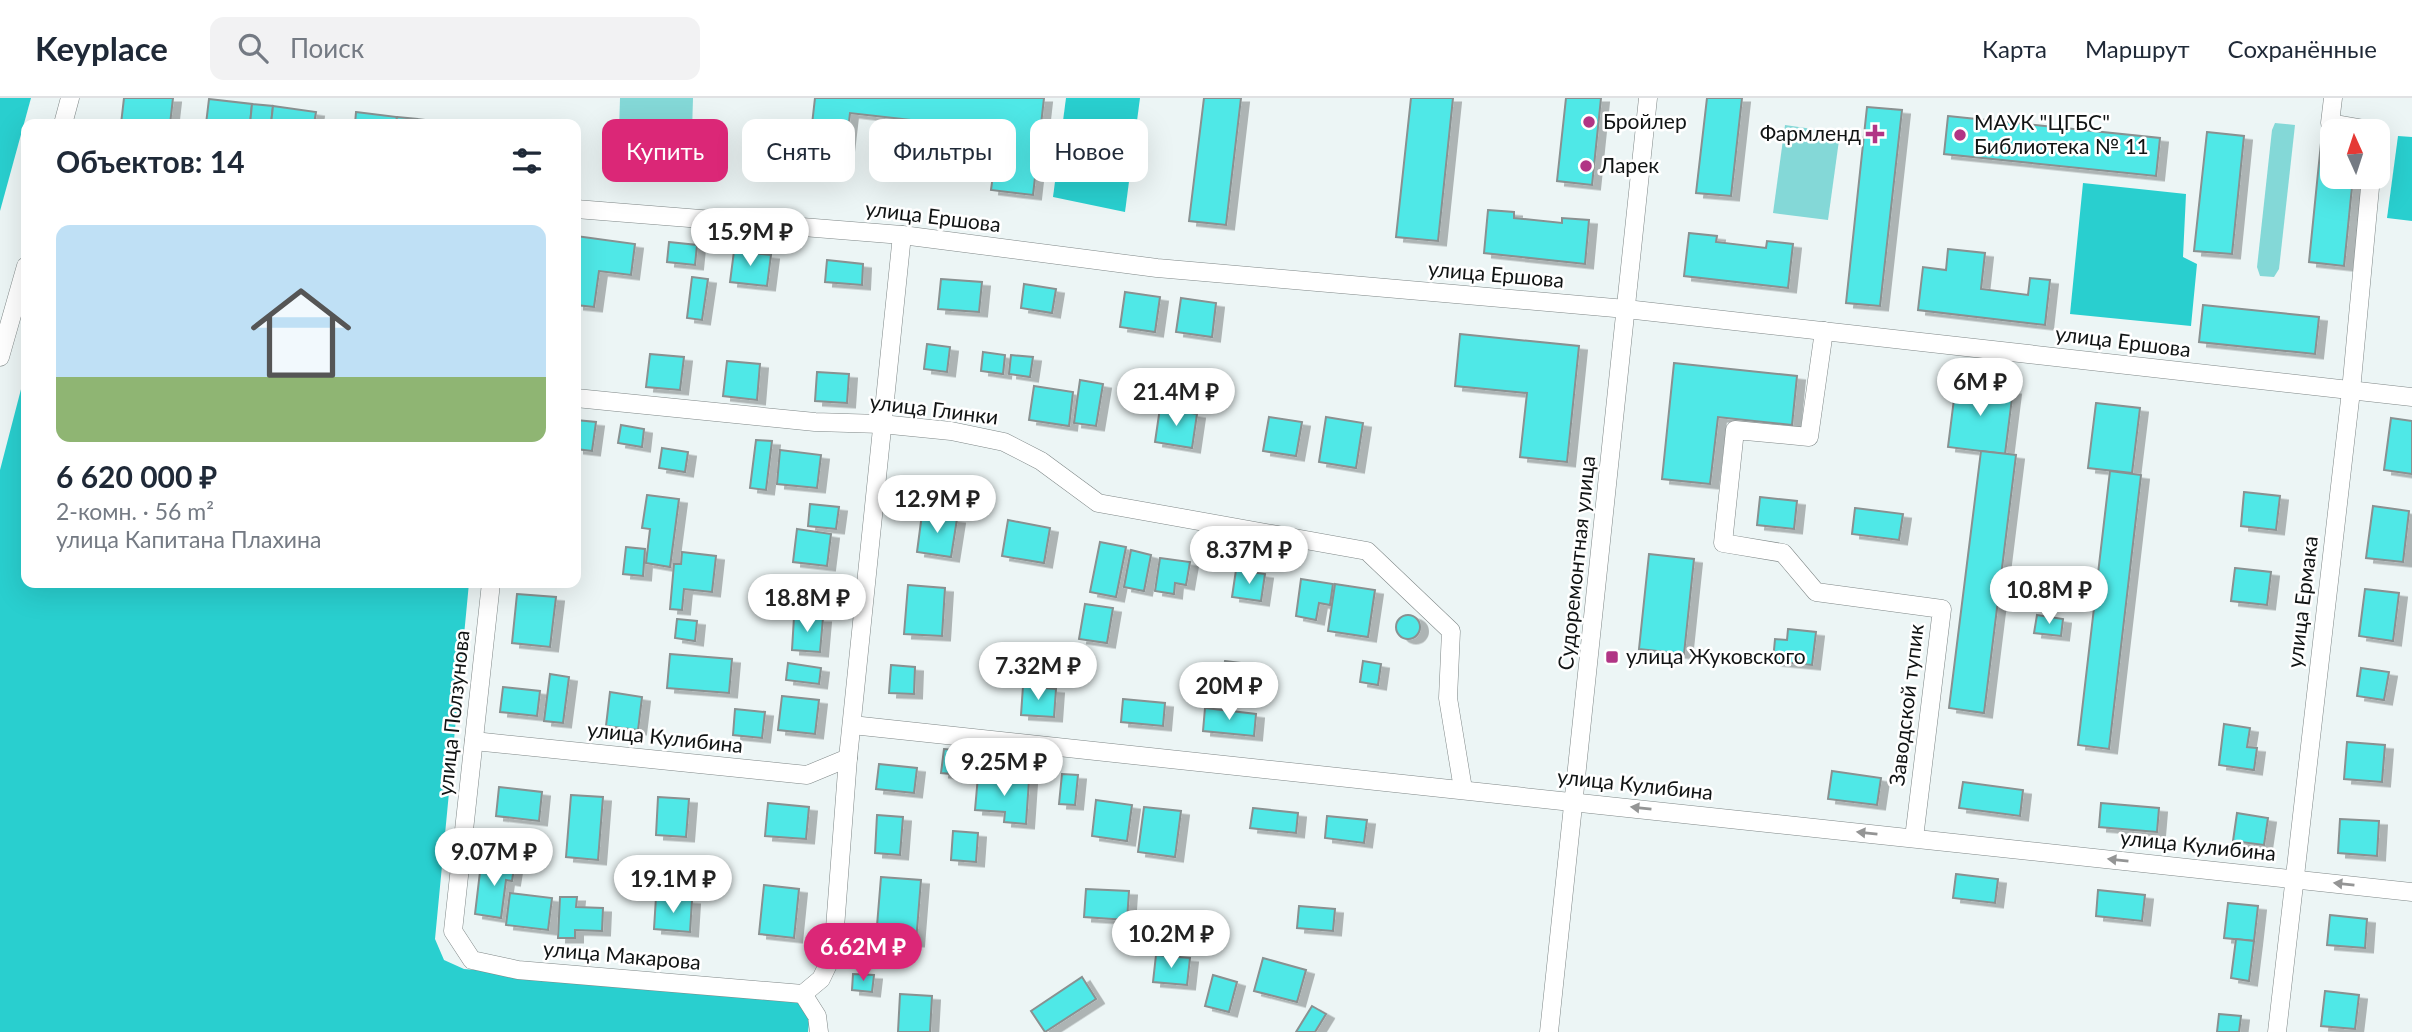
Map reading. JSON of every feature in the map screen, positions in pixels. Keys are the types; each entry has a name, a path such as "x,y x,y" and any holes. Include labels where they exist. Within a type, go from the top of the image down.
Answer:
{"street":[{"path":"65,119 71,98"},
{"name":"Судоремонтная улица","path":"1549,1032 1648,98"},
{"path":"2330,119 2333,98"},
{"name":"улица Ермака","path":"2277,1032 2351,391 2370,189"},
{"name":"улица Ершова","path":"581,209 902,235 1157,268 1626,309 2412,397"},
{"path":"819,1032 817,1016 803,994 821,979 833,954 848,758 902,235"},
{"path":"0,357 21,288"},
{"name":"Заводской тупик","path":"1825,331 1809,437 1735,430 1723,543 1783,553 1816,592 1942,609 1914,838"},
{"name":"улица Глинки","path":"581,399 815,422 881,424 951,431 1004,442 1041,461 1098,503 1367,551 1451,631 1448,698 1463,789"},
{"name":"улица Ползунова","path":"453,931 490,588"},
{"name":"улица Кулибина","path":"852,724 2412,892"},
{"name":"улица Кулибина","path":"474,741 807,775 848,758"},
{"name":"улица Макарова","path":"453,931 472,960 518,970 803,994"}],"shaded area":[{"path":"0,98 31,98 25,119 21,119 21,134 0,211"},
{"path":"620,98 693,98 692,119 619,119"},
{"path":"1066,98 1140,98 1137,119 1063,119"},
{"path":"2275,123 2295,125 2279,269 2274,277 2260,276 2257,267 2272,130"},
{"path":"1785,125 1840,133 1828,220 1773,213"},
{"path":"2398,136 2412,137 2412,221 2387,218"},
{"path":"1055,182 1129,182 1125,212 1053,197"},
{"path":"2083,183 2186,194 2183,257 2197,264 2191,326 2070,314"},
{"path":"21,389 21,588 469,588 435,939 444,960 464,969 800,999 810,1014 808,1032 0,1032 0,470"}],"building":[{"path":"124,98 173,98 171,119 122,119"},
{"path":"815,98 1044,98 1042,119 1030,119 1030,182 1034,182 1033,195 991,190 992,182 1016,182 1016,119 903,119 850,113 849,119 813,119"},
{"path":"1204,98 1241,98 1226,225 1189,221"},
{"path":"1411,98 1453,98 1438,241 1396,237"},
{"path":"1566,98 1601,98 1592,185 1557,181"},
{"path":"1707,98 1742,98 1731,196 1696,193"},
{"path":"209,99 252,104 250,119 207,119"},
{"path":"252,104 273,106 272,119 250,119"},
{"path":"273,106 316,112 315,119 272,119"},
{"path":"1867,107 1902,110 1880,306 1846,303"},
{"path":"356,112 397,117 397,119 355,119"},
{"path":"1948,116 2160,138 2156,176 1944,154"},
{"path":"2207,132 2244,136 2232,254 2194,251"},
{"path":"2320,153 2320,189 2352,189 2344,266 2309,262"},
{"path":"1488,210 1514,212 1514,218 1562,223 1562,218 1589,220 1585,264 1484,253"},
{"path":"1689,233 1717,236 1716,242 1766,248 1767,241 1793,244 1788,288 1684,276"},
{"path":"581,237 635,244 631,275 599,271 594,307 581,306"},
{"path":"669,242 697,245 695,265 667,262"},
{"path":"1948,249 1985,253 1981,289 2028,295 2030,278 2050,280 2045,325 1918,310 1923,267 1946,270"},
{"path":"734,251 771,255 767,286 730,282"},
{"path":"827,260 863,264 862,285 825,282"},
{"path":"692,277 708,279 702,320 687,318"},
{"path":"941,279 982,282 979,312 938,309"},
{"path":"1024,284 1056,289 1052,313 1021,308"},
{"path":"1125,292 1160,297 1155,332 1120,327"},
{"path":"1181,298 1216,303 1212,337 1176,332"},
{"path":"2203,305 2319,317 2315,354 2199,342"},
{"path":"1460,334 1579,346 1567,462 1520,457 1527,393 1455,386"},
{"path":"927,344 950,347 947,372 924,369"},
{"path":"983,352 1005,355 1003,374 981,371"},
{"path":"650,354 684,357 680,390 646,387"},
{"path":"1011,355 1033,357 1030,377 1009,374"},
{"path":"727,361 760,364 757,400 723,396"},
{"path":"1674,363 1797,376 1792,425 1718,417 1710,484 1662,479"},
{"path":"817,372 849,374 847,403 815,401"},
{"path":"1080,380 1103,384 1096,426 1074,423"},
{"path":"1956,383 2013,390 2005,454 1948,447"},
{"path":"1034,386 1073,392 1069,426 1029,420"},
{"path":"2096,403 2140,408 2132,473 2088,468"},
{"path":"1160,408 1197,414 1192,448 1155,442"},
{"path":"1269,417 1302,422 1296,456 1263,451"},
{"path":"1326,417 1363,423 1356,468 1319,462"},
{"path":"2391,418 2412,421 2412,474 2384,470"},
{"path":"581,420 596,422 592,451 581,450"},
{"path":"621,425 644,429 642,447 618,443"},
{"path":"756,440 772,441 766,490 750,488"},
{"path":"662,448 688,452 685,472 659,468"},
{"path":"780,450 821,455 817,488 777,484"},
{"path":"1981,451 2016,455 1984,713 1949,708"},
{"path":"2110,471 2141,475 2109,749 2078,745"},
{"path":"2244,492 2280,496 2276,530 2241,526"},
{"path":"647,495 679,499 670,567 646,563 650,529 642,528"},
{"path":"1760,497 1797,501 1794,529 1757,525"},
{"path":"810,504 839,507 836,529 808,526"},
{"path":"2373,506 2409,511 2403,562 2366,558"},
{"path":"1855,508 1903,514 1899,540 1852,534"},
{"path":"922,514 957,519 951,557 917,552"},
{"path":"1008,520 1050,528 1044,563 1002,556"},
{"path":"797,529 831,534 827,566 793,562"},
{"path":"1100,542 1126,547 1116,597 1090,592"},
{"path":"626,547 645,549 643,576 623,574"},
{"path":"1131,550 1151,555 1144,591 1124,587"},
{"path":"682,552 716,556 712,592 684,589 682,610 670,609 674,564 681,564"},
{"path":"1649,554 1694,559 1684,654 1639,649"},
{"path":"1160,558 1190,562 1186,585 1175,583 1174,594 1155,591"},
{"path":"2235,568 2271,572 2267,605 2231,601"},
{"path":"1236,570 1265,574 1261,601 1232,597"},
{"path":"1301,579 1333,584 1330,605 1319,603 1316,620 1296,616"},
{"path":"1335,584 1375,590 1368,637 1328,631"},
{"path":"908,585 945,588 942,636 904,634"},
{"path":"2365,589 2399,593 2393,641 2359,636"},
{"path":"517,594 556,597 550,647 512,643"},
{"path":"1085,604 1113,608 1107,643 1079,639"},
{"path":"1403,615 1413,615 1420,622 1420,632 1413,639 1403,639 1396,632 1396,622"},
{"path":"2037,615 2063,619 2061,636 2034,633"},
{"path":"794,617 823,618 820,652 792,650"},
{"path":"677,619 697,621 695,641 675,638"},
{"path":"1788,629 1816,632 1812,665 1773,661 1775,639 1787,640"},
{"path":"670,654 732,659 729,693 667,688"},
{"path":"1225,661 1242,663 1240,678 1223,676"},
{"path":"1363,661 1381,664 1378,685 1360,682"},
{"path":"788,663 821,668 819,684 786,680"},
{"path":"891,665 915,667 914,694 889,693"},
{"path":"2361,668 2389,672 2384,700 2357,696"},
{"path":"550,674 569,677 563,723 544,721"},
{"path":"1023,686 1056,689 1054,717 1021,715"},
{"path":"503,687 540,691 537,716 500,712"},
{"path":"610,692 642,697 638,730 606,726"},
{"path":"782,696 819,700 815,734 778,730"},
{"path":"1123,699 1165,703 1163,726 1121,722"},
{"path":"1205,708 1256,714 1254,736 1203,731"},
{"path":"735,709 765,712 762,738 733,735"},
{"path":"2224,724 2250,728 2247,747 2257,748 2254,770 2219,765"},
{"path":"2347,742 2385,745 2382,782 2344,779"},
{"path":"944,749 964,751 962,775 941,773"},
{"path":"879,764 917,768 914,793 876,789"},
{"path":"1832,771 1881,778 1877,805 1828,799"},
{"path":"1062,774 1078,775 1075,805 1059,804"},
{"path":"978,776 1029,780 1026,824 1004,822 1005,812 975,810"},
{"path":"1963,782 2023,790 2020,816 1959,808"},
{"path":"499,787 542,792 539,821 496,816"},
{"path":"571,795 603,797 598,860 566,857"},
{"path":"658,797 689,799 686,837 656,835"},
{"path":"1096,800 1132,805 1127,841 1092,836"},
{"path":"768,803 809,807 806,839 765,836"},
{"path":"2101,803 2159,808 2157,832 2099,827"},
{"path":"1144,807 1181,811 1175,857 1138,852"},
{"path":"1253,808 1298,813 1296,833 1250,828"},
{"path":"2237,813 2268,818 2264,845 2233,841"},
{"path":"877,815 903,817 900,855 875,853"},
{"path":"1327,816 1367,820 1364,843 1325,838"},
{"path":"2340,819 2379,821 2377,856 2338,853"},
{"path":"953,831 978,833 976,862 951,860"},
{"path":"492,859 515,862 512,881 506,880 501,918 475,914 480,872 490,874"},
{"path":"1956,874 1998,879 1995,903 1953,898"},
{"path":"881,877 921,880 916,942 876,938"},
{"path":"764,885 799,889 794,938 759,934"},
{"path":"1086,889 1129,891 1127,920 1084,917"},
{"path":"2098,890 2145,895 2142,921 2096,916"},
{"path":"510,893 552,898 548,930 506,925"},
{"path":"560,897 577,897 576,907 603,908 602,931 575,930 575,938 558,938"},
{"path":"656,897 692,900 690,932 654,929"},
{"path":"2228,903 2258,906 2254,941 2224,938"},
{"path":"1299,906 1335,909 1333,931 1297,928"},
{"path":"2330,915 2367,919 2365,948 2327,945"},
{"path":"2236,939 2254,941 2249,981 2231,978"},
{"path":"1156,955 1190,958 1187,985 1153,982"},
{"path":"1263,958 1306,970 1297,1002 1254,991"},
{"path":"853,974 874,975 872,992 852,990"},
{"path":"1213,975 1237,982 1229,1012 1205,1006"},
{"path":"1082,977 1096,999 1045,1032 1031,1011"},
{"path":"2325,991 2359,995 2355,1029 2321,1026"},
{"path":"900,994 932,996 930,1032 898,1032"},
{"path":"1312,1006 1326,1014 1315,1032 1296,1032"},
{"path":"2219,1014 2241,1016 2239,1032 2217,1032"}],"place":[{"name":"Бройлер","path":"1589,122"},
{"name":"Фармленд","path":"1875,134"},
{"name":"МАУК \"ЦГБС\" Библиотека № 11","path":"1960,135"},
{"name":"Ларек","path":"1586,166"},
{"name":"улица Жуковского","path":"1612,657"}]}
